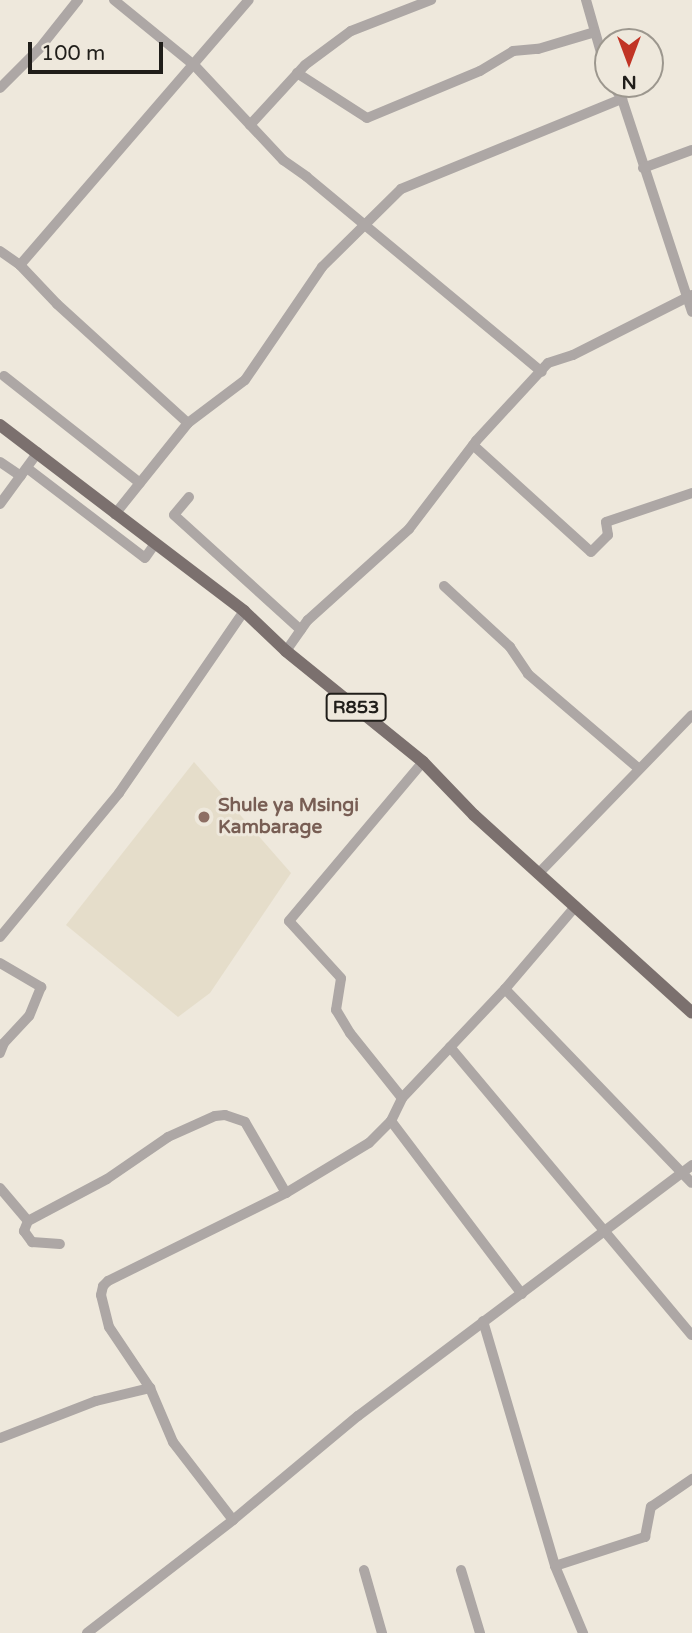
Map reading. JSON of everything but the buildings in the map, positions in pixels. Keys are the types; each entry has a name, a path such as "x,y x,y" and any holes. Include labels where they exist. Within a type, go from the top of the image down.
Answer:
{"main road":[{"name":"R853","path":"0,425 244,611 286,651 423,762 538,874 576,905 692,1013"}],"street":[{"path":"0,88 39,48 78,0"},
{"path":"114,0 195,66 283,160 542,372"},
{"path":"20,265 195,66 249,0"},
{"path":"250,125 297,73 351,31 430,0"},
{"path":"586,0 594,28"},
{"path":"297,73 367,118 480,71 513,51 538,49 594,32"},
{"path":"115,514 188,423 245,380 322,267 401,189 622,99 643,168 689,295 692,312"},
{"path":"643,168 692,150"},
{"path":"0,251 20,265 57,304 188,423"},
{"path":"286,651 308,620 409,529 473,445 548,363 573,355 689,295"},
{"path":"4,376 140,483"},
{"path":"473,445 590,552 608,534 606,522 692,493"},
{"path":"0,504 38,452"},
{"path":"0,462 24,472 145,558 154,545"},
{"path":"188,497 174,515 301,630"},
{"path":"443,586 510,647 528,674 638,768"},
{"path":"0,937 119,793 244,611"},
{"path":"538,874 692,715"},
{"path":"402,1098 350,1034 336,1010 341,978 289,921 423,762"},
{"path":"233,1520 173,1442 150,1388 108,1326 101,1295 103,1286 108,1280 286,1192 358,1150 391,1121 402,1098 505,989 576,905"},
{"path":"0,963 41,986 29,1016 4,1043 0,1053"},
{"path":"505,989 548,1037 687,1168 692,1183"},
{"path":"450,1047 692,1335"},
{"path":"60,1244 32,1242 24,1231 28,1221 107,1179 168,1137 215,1116 225,1115 245,1122 286,1192"},
{"path":"391,1121 522,1294"},
{"path":"87,1633 233,1520 358,1416 687,1168"},
{"path":"0,1188 28,1221"},
{"path":"483,1321 555,1566 583,1633"},
{"path":"0,1438 96,1401 150,1388"},
{"path":"555,1566 645,1537 651,1507 692,1479"},
{"path":"364,1570 382,1633"},
{"path":"461,1570 480,1633"}],"shaded area":[{"path":"194,762 291,873 210,993 178,1017 66,925"}],"place":[{"name":"Shule ya Msingi Kambarage","path":"204,817"}]}
